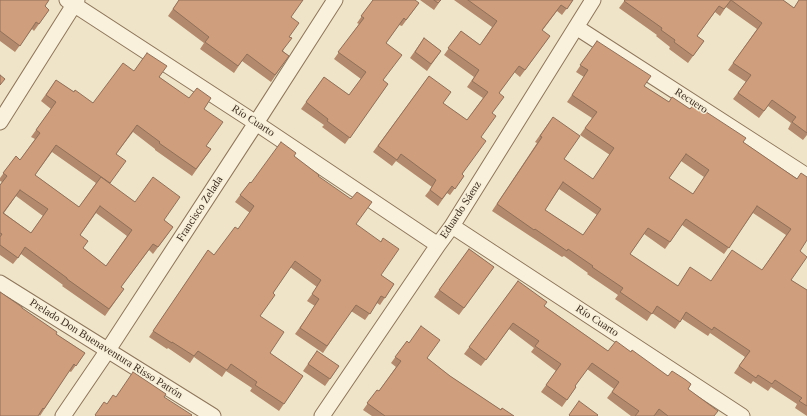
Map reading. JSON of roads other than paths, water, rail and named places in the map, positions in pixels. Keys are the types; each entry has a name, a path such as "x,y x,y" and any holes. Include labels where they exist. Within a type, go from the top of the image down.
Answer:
{"street":[{"name":"Francisco Zelada","path":"63,416 108,350 335,0"},
{"name":"Eduardo Sáenz","path":"322,416 452,226 593,0"},
{"name":"Río Cuarto","path":"73,1 438,245"},
{"path":"0,122 73,1"},
{"name":"Recuero","path":"576,27 807,176"},
{"name":"Río Cuarto","path":"452,226 742,416"},
{"name":"Prelado Don Buenaventura Risso Patrón","path":"0,283 213,416"}]}
